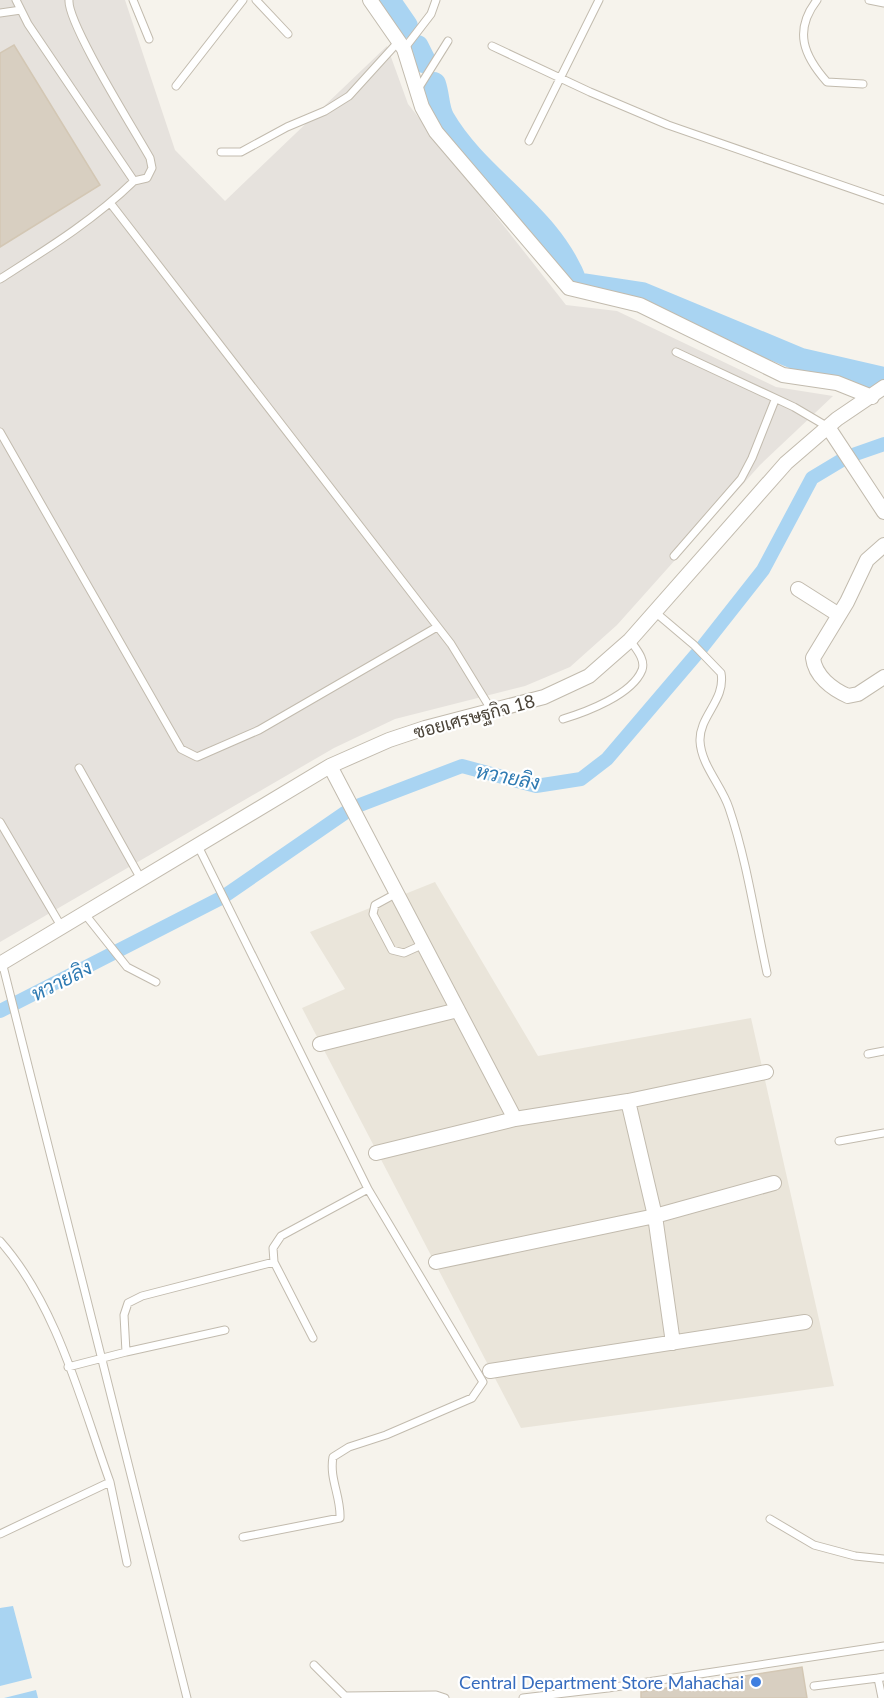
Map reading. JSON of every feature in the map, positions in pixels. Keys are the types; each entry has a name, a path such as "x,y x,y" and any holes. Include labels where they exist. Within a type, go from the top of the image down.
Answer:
{"street":[{"path":"370,0 401,45 422,107 436,132 569,288 640,305 698,331 777,373 837,383 872,397"},
{"name":"ซอยเศรษฐกิจ 18","path":"1,963 330,766 407,734 544,698 589,676 630,640 786,463 828,427 884,387"},
{"path":"828,427 884,512"},
{"path":"884,545 867,560 839,615 813,658 818,674 835,689 848,696 858,694 884,677"},
{"path":"798,589 839,615"},
{"path":"330,766 515,1119"},
{"path":"320,1044 458,1010"},
{"path":"376,1153 515,1119 628,1101 766,1072"},
{"path":"628,1101 655,1216 673,1343"},
{"path":"436,1262 655,1216 774,1184"},
{"path":"490,1371 805,1323"}],"lane":[{"path":"16,0 134,181"},
{"path":"0,279 73,233 111,204 134,181 147,177 152,168 150,158 83,40 69,8 69,0"},
{"path":"133,0 149,39"},
{"path":"176,86 243,0"},
{"path":"256,0 288,34"},
{"path":"221,152 241,152 287,126 325,111 349,96 431,14 436,0"},
{"path":"529,141 599,0"},
{"path":"817,0 807,12 802,42 811,64 827,82 863,84"},
{"path":"869,0 884,3"},
{"path":"0,13 21,10"},
{"path":"417,91 448,41"},
{"path":"492,46 561,79 668,125 884,200"},
{"path":"111,204 451,644 493,713"},
{"path":"676,352 800,410 828,427"},
{"path":"674,556 741,479 776,400"},
{"path":"0,432 181,749 197,757 259,730 437,627"},
{"path":"655,612 719,668 722,680 718,699 703,727 700,740 702,752 728,806 736,830 767,973"},
{"path":"562,719 592,710 631,683 642,669 642,663 641,656 630,640"},
{"path":"79,768 141,879"},
{"path":"0,822 61,926"},
{"path":"198,846 368,1189 483,1382 472,1398 386,1435 349,1447 333,1457 330,1472 341,1509 340,1518 243,1537"},
{"path":"397,893 375,905 373,914 392,950 404,953 424,944"},
{"path":"84,913 106,944 127,967 156,982"},
{"path":"1,963 187,1698"},
{"path":"868,1054 884,1051"},
{"path":"839,1141 884,1133"},
{"path":"313,1338 274,1262 273,1248 280,1236 368,1189"},
{"path":"0,1241 19,1263 40,1298 68,1367 110,1482 127,1563"},
{"path":"126,1352 124,1315 128,1303 142,1296 274,1262"},
{"path":"68,1367 225,1330"},
{"path":"0,1534 110,1482"},
{"path":"770,1519 814,1545 855,1556 884,1559"},
{"path":"523,1698 608,1688 884,1646"},
{"path":"314,1665 342,1697 436,1695 445,1698"},
{"path":"814,1686 881,1677 882,1698"}],"shaded area":[{"path":"0,0 125,0 175,150 225,201 387,46 408,104 566,305 617,311 776,387 833,396 760,465 617,625 570,667 525,686 395,719 334,748 0,942"},
{"path":"435,882 538,1056 751,1018 834,1386 521,1428 302,1008 345,989 310,932"}],"water":[{"path":"13,1606 32,1678 0,1686 0,1608"},
{"path":"36,1690 38,1698 4,1698"}],"building":[{"path":"14,45 100,185 0,247 0,53"},
{"name":"Central Department Store Mahachai","path":"802,1667 807,1698 641,1698 641,1692"}],"waterway":[{"path":"388,0 406,26"},
{"path":"417,47 424,61"},
{"path":"434,84 441,115 458,141 549,237 564,259 576,284 642,294 801,360 884,379"},
{"name":"หวายลิง","path":"0,1011 223,897 352,808 462,766 536,786 581,779 607,759 700,650 763,570 812,478 847,457 884,444"}],"place":[{"name":"Central Department Store Mahachai","path":"756,1682"}]}
